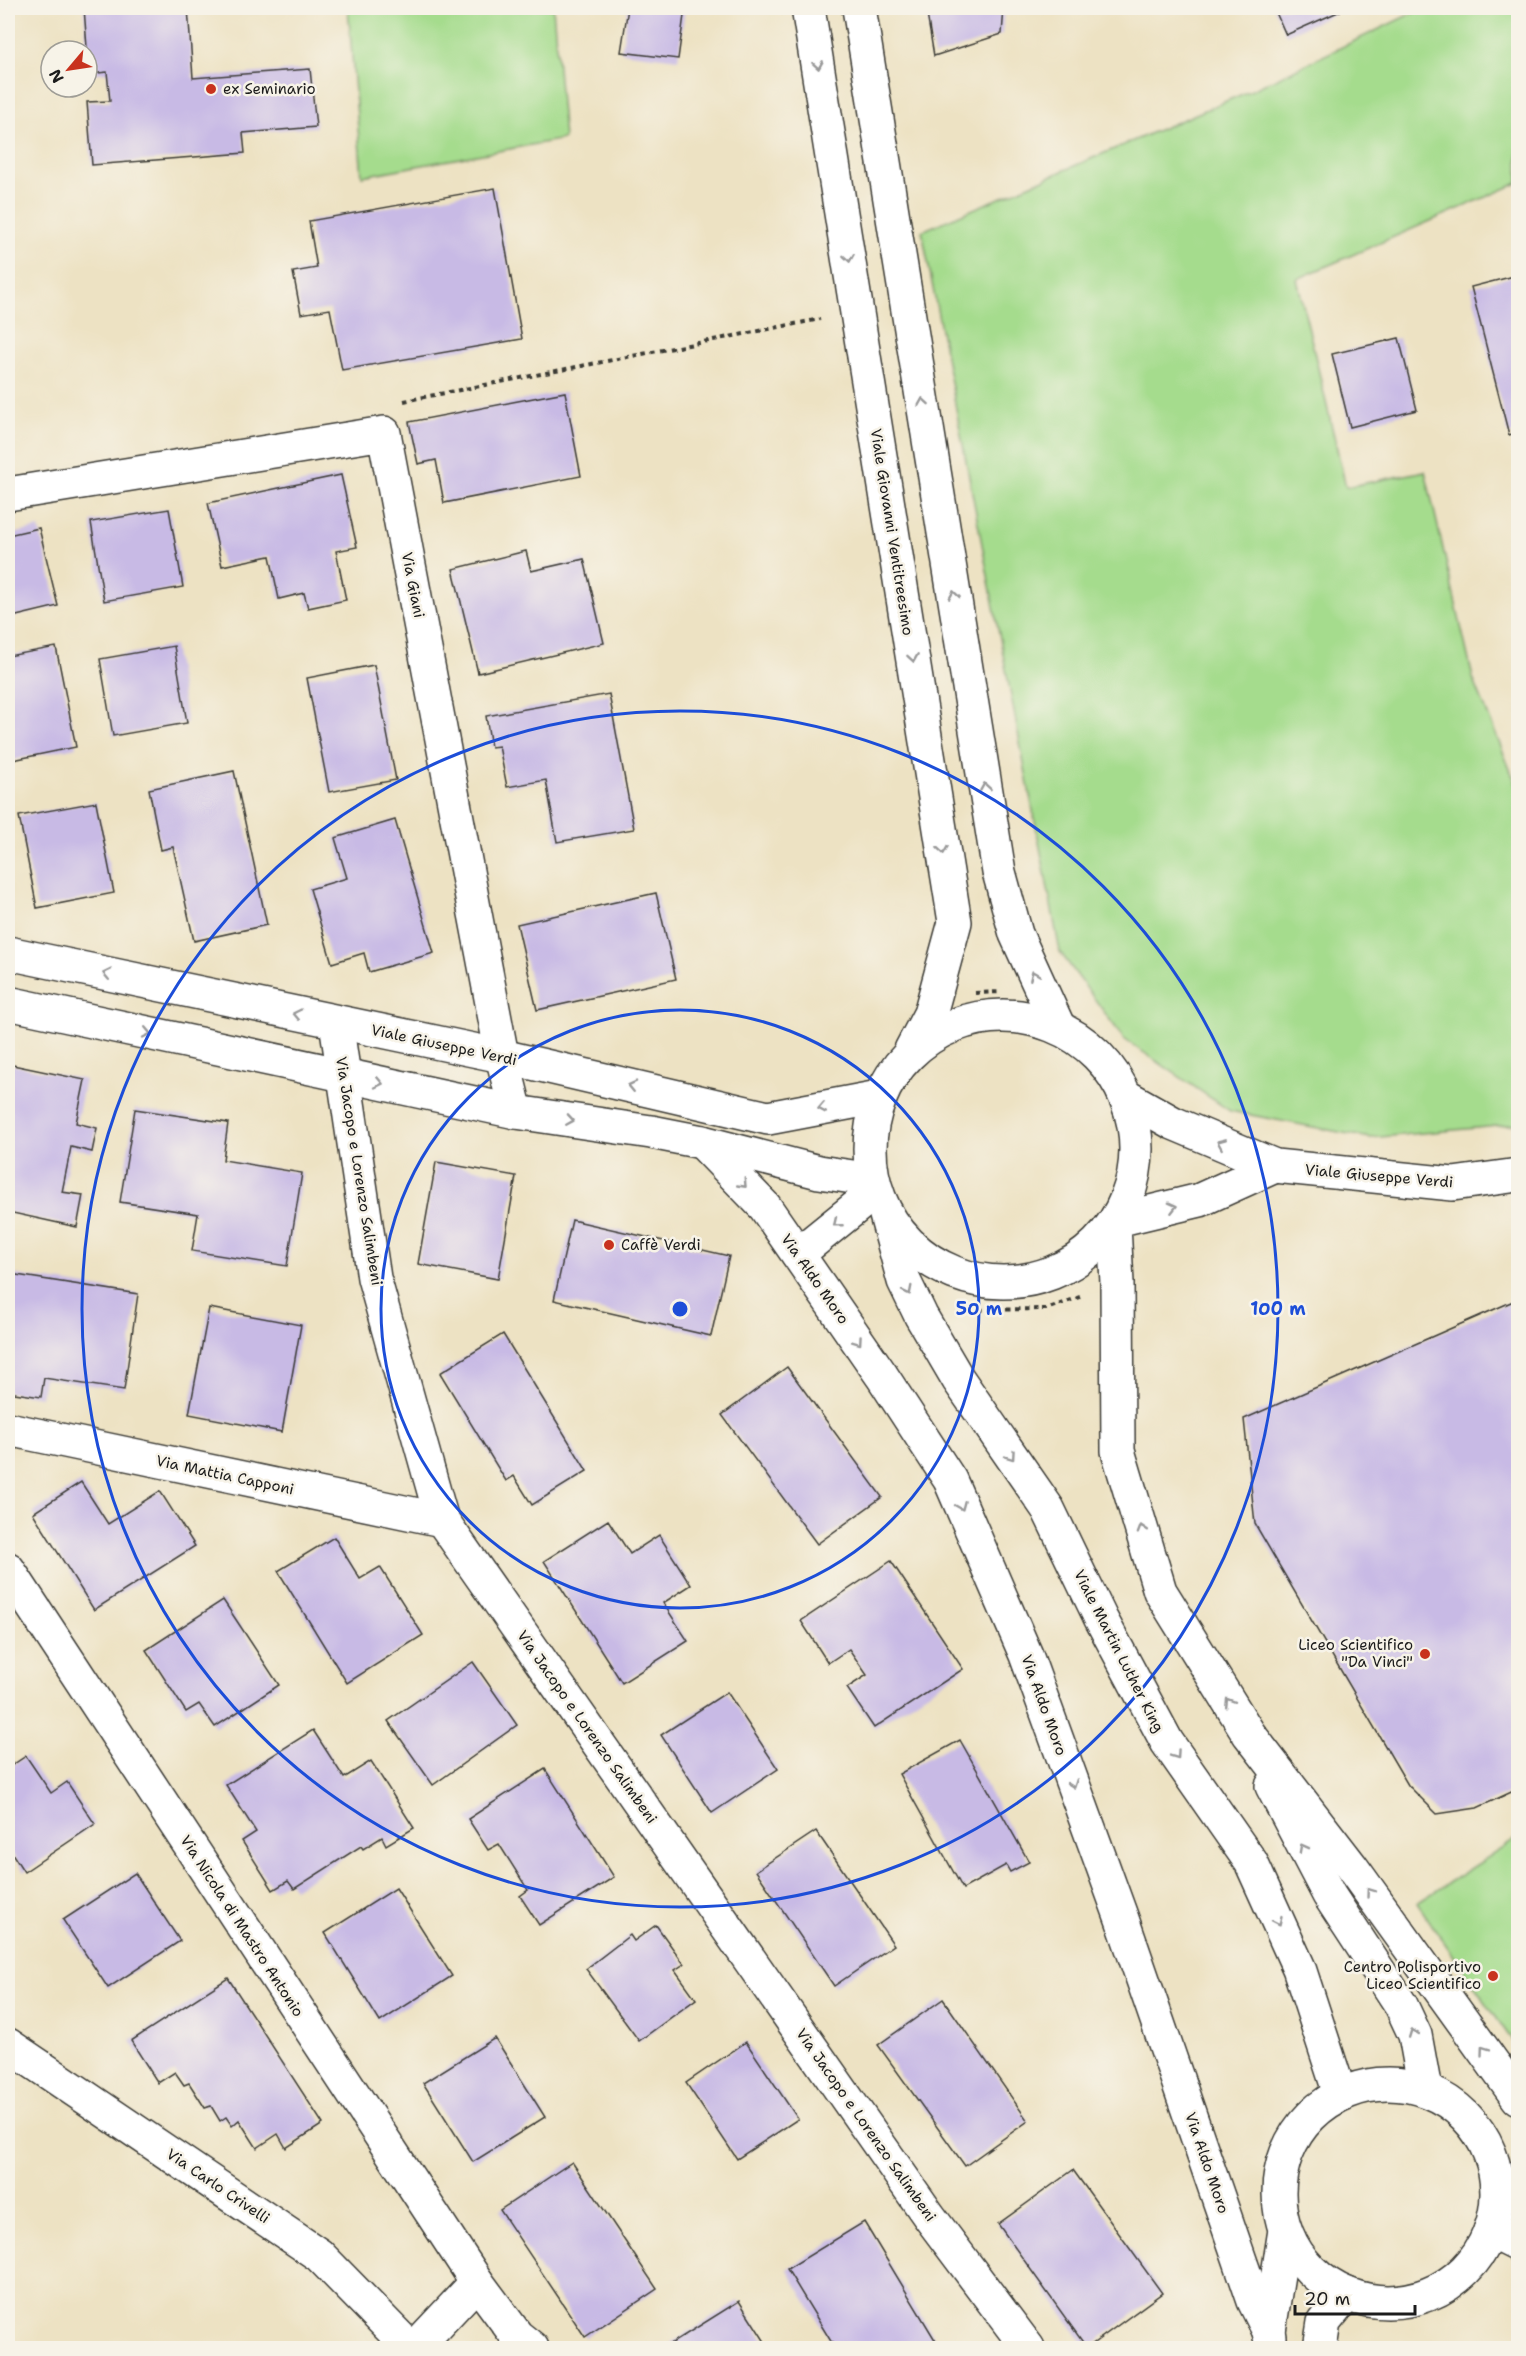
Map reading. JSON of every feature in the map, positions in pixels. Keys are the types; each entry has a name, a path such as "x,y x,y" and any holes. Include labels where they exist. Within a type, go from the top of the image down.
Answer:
{"street":[{"name":"Viale Giovanni Ventitreesimo","path":"808,8 955,922 930,1014 911,1050"},
{"path":"859,8 999,872 1016,934 1059,1028"},
{"path":"8,494 384,433"},
{"name":"Via Giani","path":"384,433 502,1056 516,1112"},
{"name":"Viale Giuseppe Verdi","path":"8,952 502,1056 768,1118 879,1097"},
{"path":"8,1003 516,1112 702,1142 819,1172 878,1195"},
{"path":"982,1016 1022,1016 1059,1028 1087,1045 1110,1069 1126,1097 1137,1139 1133,1181 1115,1223 1083,1257 1042,1278 997,1283 953,1274 914,1250 878,1195 868,1152 871,1124 879,1097 893,1071 911,1050 945,1028 982,1016"},
{"name":"Via Jacopo e Lorenzo Salimbeni","path":"336,1022 374,1278 442,1520 929,2216 1029,2349"},
{"name":"Viale Giuseppe Verdi","path":"1126,1097 1173,1123 1275,1166 1453,1184 1518,1175"},
{"name":"Via Aldo Moro","path":"702,1142 765,1207 882,1376 950,1480 1026,1655 1122,1919 1254,2301 1270,2340"},
{"path":"1115,1223 1200,1200 1275,1166"},
{"path":"798,1254 878,1195"},
{"name":"Viale Martin Luther King","path":"878,1195 903,1281 921,1316 958,1379 1048,1509 1101,1619 1167,1742 1251,1862 1299,1968 1340,2094"},
{"path":"1115,1223 1118,1451 1160,1591 1249,1734 1351,1866 1518,2098"},
{"name":"Via Mattia Capponi","path":"8,1429 442,1520"},
{"name":"Via Nicola di Mastro Antonio","path":"8,1569 477,2283 517,2336 532,2349"},
{"path":"1249,1734 1282,1807 1329,1895 1401,2005 1415,2035 1425,2090"},
{"name":"Via Carlo Crivelli","path":"8,2045 319,2255 410,2349"},
{"path":"1374,2084 1410,2086 1425,2090 1443,2099 1470,2121 1489,2152 1508,2190 1496,2210 1504,2238 1473,2261 1447,2285 1415,2299 1381,2302 1347,2294 1321,2279 1300,2258 1285,2230 1278,2198 1281,2166 1294,2137 1313,2112 1340,2094 1374,2084"},
{"name":"Via Aldo Moro","path":"1270,2340 1285,2230"},
{"path":"415,2349 477,2283"},
{"path":"1320,2349 1324,2322 1347,2294"}],"path":[{"path":"384,433 399,402 857,311"},
{"path":"935,996 1040,990"}],"green space":[{"path":"348,8 553,8 564,139 362,176"},
{"path":"1423,8 1518,8 1518,183 1297,279 1346,487 1425,471 1473,678 1518,789 1518,1124 1370,1138 1230,1111 1124,1039 1060,952 922,231 1252,90"},
{"name":"Centro Polisportivo Liceo Scientifico","path":"1518,1838 1518,2049 1417,1903"}],"building":[{"name":"ex Seminario","path":"84,8 188,8 193,78 310,69 316,127 243,133 245,153 92,165 87,102 110,101 107,72 99,73 99,39 86,39"},
{"path":"628,8 685,8 678,59 621,52"},
{"path":"926,8 1004,8 1002,34 934,56"},
{"path":"1274,8 1347,8 1286,35"},
{"path":"495,188 522,339 342,370 330,309 301,314 293,272 317,268 309,221"},
{"path":"1518,275 1518,432 1509,435 1471,287"},
{"path":"1399,338 1417,410 1350,427 1332,354"},
{"path":"565,392 581,476 444,503 436,460 418,464 409,422"},
{"path":"341,475 357,547 336,551 346,600 308,608 304,593 279,599 270,556 222,566 208,503"},
{"path":"169,509 183,587 104,601 91,522"},
{"path":"39,528 58,606 8,618 8,535"},
{"path":"526,551 531,571 584,559 604,643 478,673 453,569"},
{"path":"174,646 187,723 113,736 100,659"},
{"path":"56,647 76,747 8,761 8,656"},
{"path":"374,665 396,780 329,792 307,678"},
{"path":"609,694 634,829 557,842 546,780 507,787 499,746 491,747 486,716"},
{"path":"234,771 267,925 194,941 173,847 161,850 149,789"},
{"path":"96,802 114,893 37,908 19,816"},
{"path":"395,820 434,953 369,972 364,953 332,963 310,889 347,878 335,838"},
{"path":"656,893 676,979 537,1010 517,924"},
{"path":"8,1064 85,1080 76,1123 97,1128 92,1152 71,1147 62,1192 83,1195 77,1227 8,1212"},
{"path":"135,1109 228,1123 223,1160 302,1173 287,1266 192,1251 198,1214 120,1202"},
{"path":"436,1162 516,1176 498,1279 418,1264"},
{"path":"572,1220 729,1256 711,1336 554,1300"},
{"path":"10,1274 138,1294 124,1390 44,1378 41,1397 8,1392"},
{"name":"Liceo Scientifico \"Da Vinci\"","path":"1518,1299 1518,1789 1477,1808 1437,1814 1408,1785 1255,1524 1244,1419"},
{"path":"209,1308 301,1325 282,1432 189,1414"},
{"path":"503,1334 587,1471 532,1505 514,1476 506,1481 440,1373"},
{"path":"787,1367 882,1497 817,1544 722,1415"},
{"path":"81,1482 108,1524 160,1491 195,1546 94,1610 33,1513"},
{"path":"608,1520 630,1554 659,1535 691,1585 663,1603 688,1641 622,1683 544,1561"},
{"path":"334,1537 360,1579 380,1567 423,1635 347,1683 278,1571"},
{"path":"891,1561 963,1669 874,1728 847,1688 867,1675 849,1649 828,1663 801,1621"},
{"path":"223,1600 279,1685 215,1727 199,1704 186,1712 146,1650"},
{"path":"473,1662 517,1725 433,1785 388,1721"},
{"path":"727,1692 778,1769 712,1813 661,1735"},
{"path":"313,1730 344,1778 371,1761 414,1828 386,1845 382,1837 363,1849 361,1846 294,1889 288,1881 273,1890 242,1841 256,1832 226,1785"},
{"path":"960,1740 1029,1862 1010,1872 1006,1865 963,1889 899,1774"},
{"path":"26,1756 51,1793 67,1782 95,1824 24,1872 8,1847 8,1768"},
{"path":"545,1769 614,1877 539,1925 520,1896 528,1890 499,1844 488,1850 468,1819"},
{"path":"816,1831 894,1945 834,1986 756,1871"},
{"path":"135,1873 180,1941 108,1988 63,1920"},
{"path":"396,1888 452,1976 380,2022 325,1933"},
{"path":"656,1925 684,1964 675,1970 696,1999 639,2041 586,1969 630,1935 634,1941"},
{"path":"228,1978 323,2124 286,2148 278,2134 257,2148 239,2120 232,2126 226,2117 220,2121 211,2106 205,2108 189,2083 184,2085 175,2072 158,2083 131,2041"},
{"path":"943,1999 1028,2121 965,2166 878,2045"},
{"path":"495,2038 545,2117 473,2162 423,2083"},
{"path":"746,2042 798,2119 737,2159 686,2083"},
{"path":"572,2162 657,2289 585,2337 500,2210"},
{"path":"1073,2170 1162,2293 1087,2348 998,2224"},
{"path":"864,2222 937,2343 928,2348 835,2348 787,2269"},
{"path":"739,2301 769,2348 664,2348"}],"place":[{"name":"ex Seminario","path":"211,89"},
{"name":"Caffè Verdi","path":"609,1245"},
{"name":"Liceo Scientifico \"Da Vinci\"","path":"1425,1654"},
{"name":"Centro Polisportivo Liceo Scientifico","path":"1493,1976"}]}
